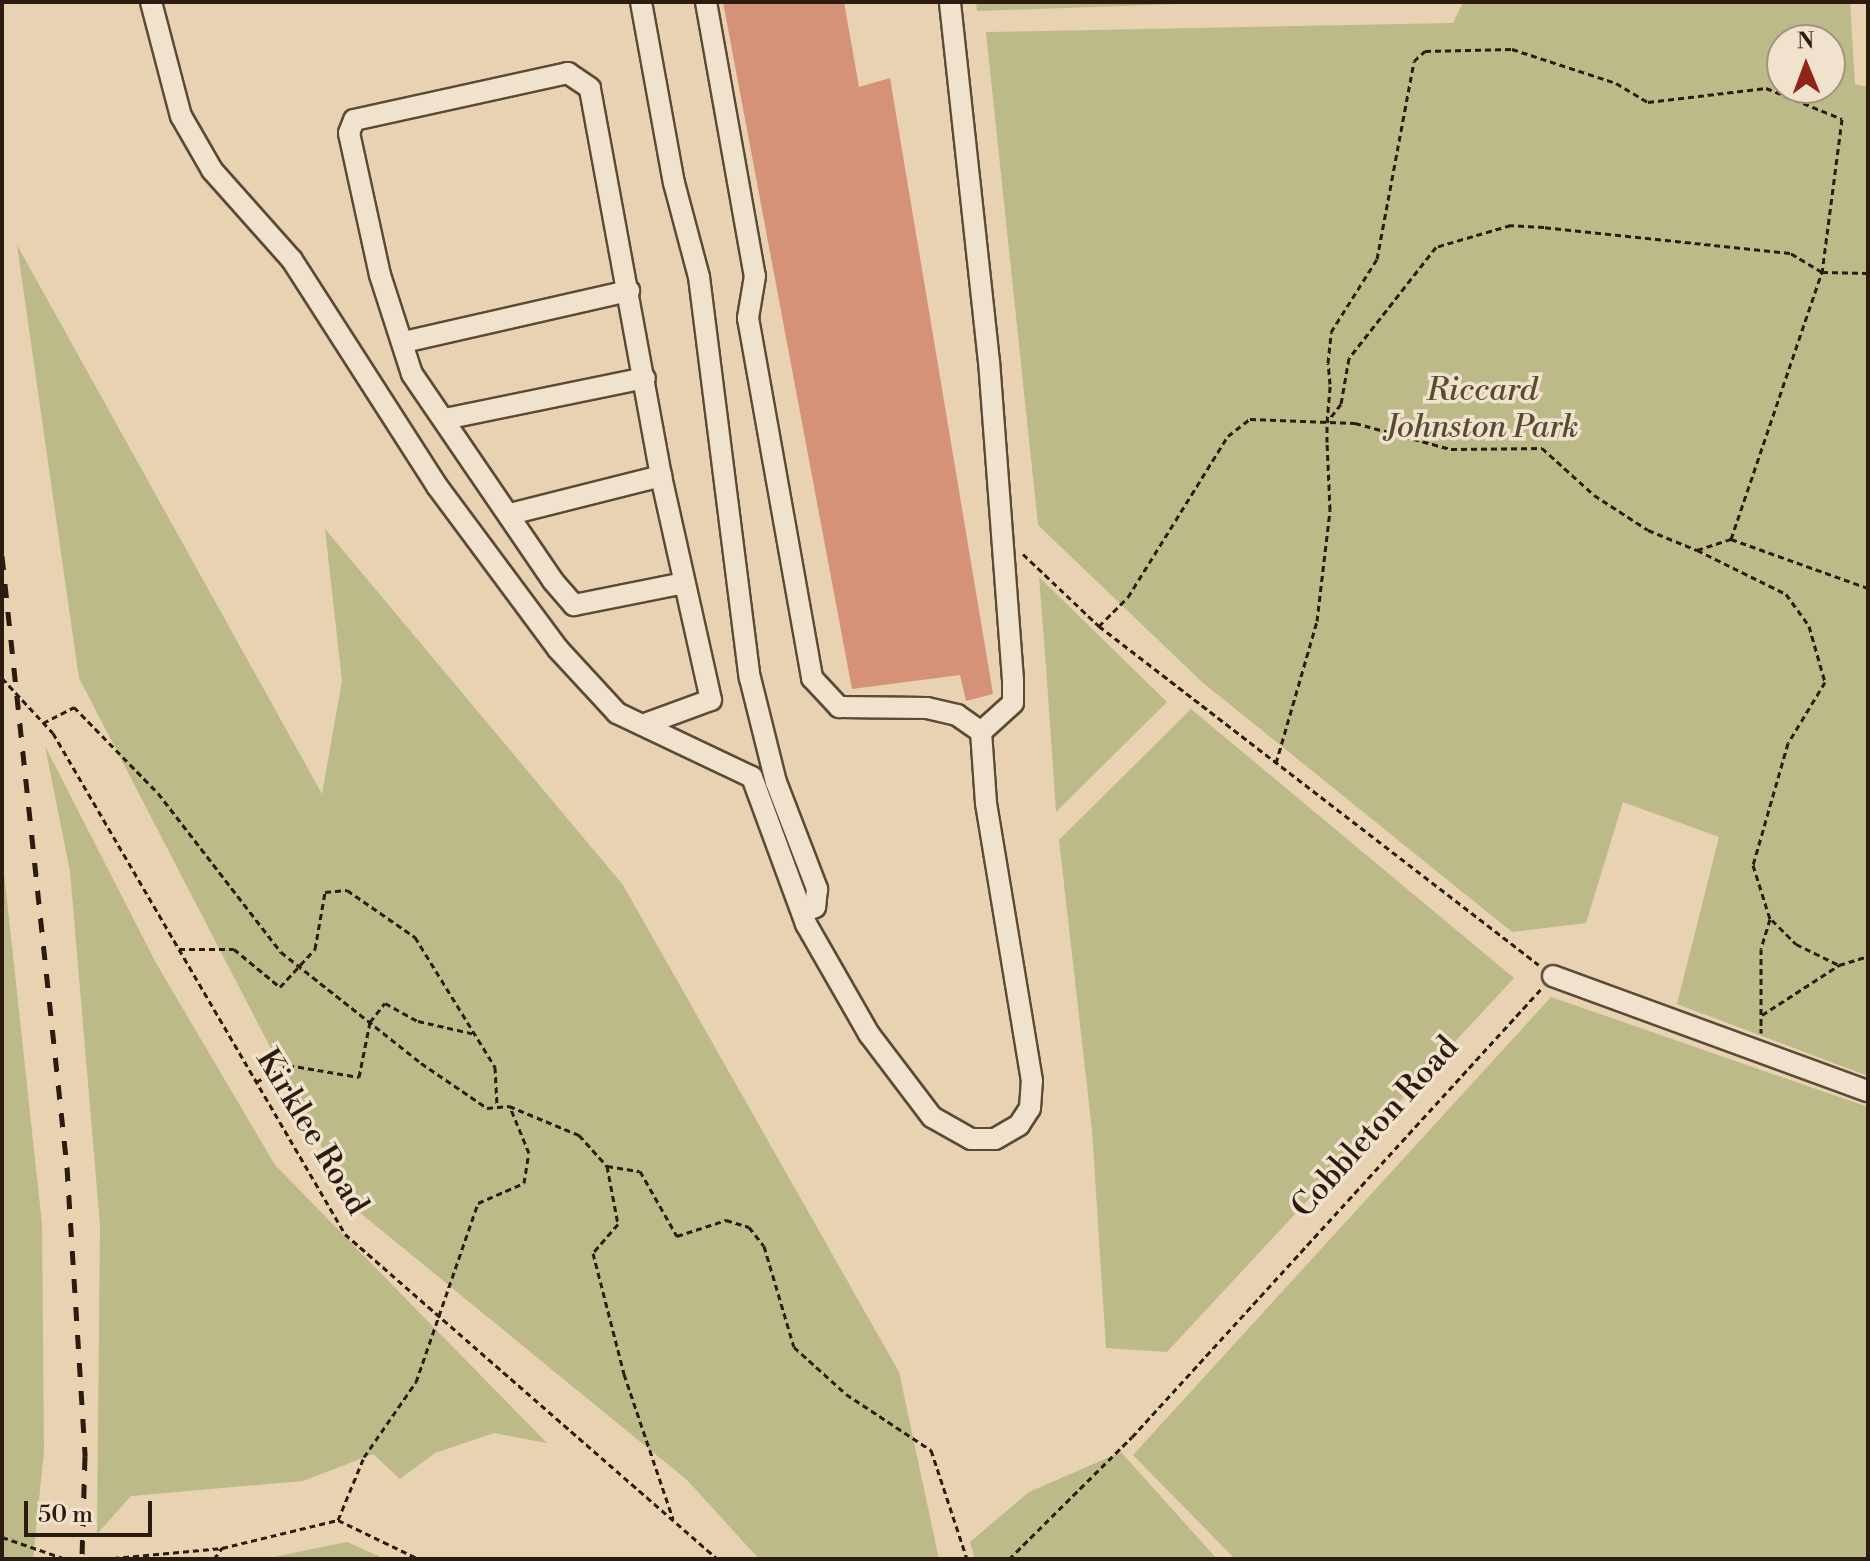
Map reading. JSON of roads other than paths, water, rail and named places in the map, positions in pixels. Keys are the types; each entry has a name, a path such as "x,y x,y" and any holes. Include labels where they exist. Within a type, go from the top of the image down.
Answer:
{"lane":[{"path":"151,2 181,116 212,170 292,260 437,486 558,649 617,713 648,723 752,777 802,913 869,1034 932,1117 971,1139 995,1139 1019,1125 1030,1108 1032,1081 986,803 981,732"},
{"path":"641,2 674,183 699,277 750,678 776,782 817,889 815,907 802,913"},
{"path":"706,2 755,276 748,318 812,678 839,707 927,708 957,715 981,732"},
{"path":"950,2 1003,535 1013,703 981,732"},
{"path":"648,723 711,700 661,476 629,291 584,79 568,73 354,120 349,133 380,275 412,374 574,605 684,583"},
{"path":"404,342 629,291"},
{"path":"445,419 645,378"},
{"path":"510,514 661,476"},
{"path":"1553,976 1868,1091"}],"railway":[{"path":"2,556 67,1167 85,1456 82,1559"}],"park label":[{"name":"Riccard Johnston Park","path":"1482,410"}]}
